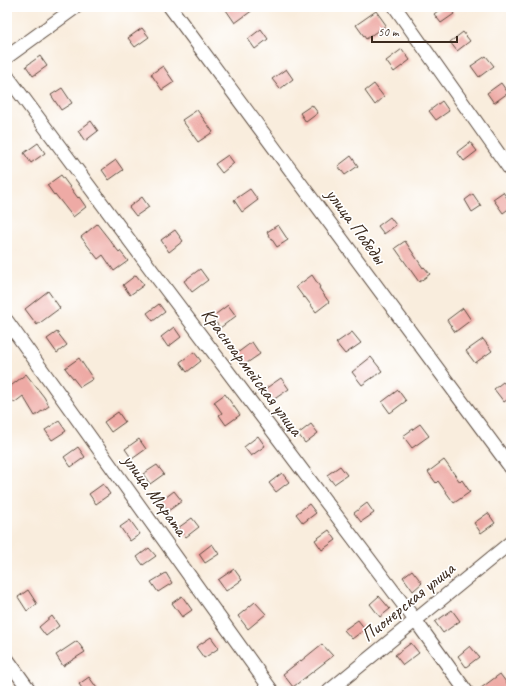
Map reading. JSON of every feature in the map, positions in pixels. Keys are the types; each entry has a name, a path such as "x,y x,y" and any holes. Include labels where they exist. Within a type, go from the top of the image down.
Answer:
{"street":[{"path":"7,57 76,7"},
{"name":"улица Победы","path":"170,7 511,468"},
{"path":"395,7 511,171"},
{"name":"Красноармейская улица","path":"7,76 415,620 466,691"},
{"name":"улица Марата","path":"7,321 272,691"},
{"name":"Пионерская улица","path":"329,691 511,542"},
{"path":"7,659 30,691"}],"building":[{"path":"224,7 257,7 235,23"},
{"path":"443,7 450,7 454,14 441,23 434,14"},
{"path":"376,11 386,25 366,39 356,25"},
{"path":"142,28 149,37 135,47 128,38"},
{"path":"261,29 268,39 255,49 248,39"},
{"path":"463,32 470,41 457,51 450,42"},
{"path":"402,49 410,60 394,72 386,61"},
{"path":"40,56 47,66 33,76 26,66"},
{"path":"486,56 494,66 479,77 471,66"},
{"path":"163,66 174,82 162,90 151,74"},
{"path":"286,69 293,79 280,89 272,79"},
{"path":"501,83 508,93 494,103 487,93"},
{"path":"374,84 384,97 375,105 365,91"},
{"path":"62,88 72,103 61,110 51,95"},
{"path":"442,101 449,111 436,120 429,111"},
{"path":"312,105 318,113 306,122 300,113"},
{"path":"197,110 213,132 198,142 182,120"},
{"path":"91,121 98,131 85,141 78,131"},
{"path":"470,142 477,151 464,161 457,152"},
{"path":"38,143 45,153 31,163 24,153"},
{"path":"228,155 234,163 222,173 215,164"},
{"path":"351,156 358,166 345,175 338,166"},
{"path":"116,160 123,170 109,180 102,170"},
{"path":"61,175 86,207 73,217 47,185"},
{"path":"250,189 258,200 242,212 234,200"},
{"path":"503,192 511,204 511,207 503,213 493,199"},
{"path":"473,194 481,206 472,212 465,200"},
{"path":"142,197 149,207 136,216 129,207"},
{"path":"390,217 396,225 384,234 378,226"},
{"path":"97,224 128,261 114,271 103,255 98,259 81,237"},
{"path":"278,225 288,240 277,247 267,232"},
{"path":"175,230 183,241 169,252 161,240"},
{"path":"405,241 423,268 424,267 430,274 419,282 395,248"},
{"path":"200,269 208,280 192,292 184,281"},
{"path":"136,275 144,285 130,295 123,285"},
{"path":"312,275 329,302 316,312 296,287"},
{"path":"48,291 60,308 37,325 25,309"},
{"path":"159,304 165,312 153,321 147,313"},
{"path":"228,305 236,316 220,328 212,317"},
{"path":"463,308 471,320 455,332 447,320"},
{"path":"174,327 181,337 168,347 161,337"},
{"path":"57,332 67,345 57,353 47,339"},
{"path":"352,332 361,343 345,354 336,343"},
{"path":"483,339 492,351 475,363 466,351"},
{"path":"252,342 260,354 244,365 236,354"},
{"path":"194,352 201,361 187,372 180,362"},
{"path":"371,357 382,371 362,385 352,372"},
{"path":"79,358 93,379 80,387 65,368"},
{"path":"26,374 49,406 35,416 23,396 14,403 7,394 7,389"},
{"path":"281,378 289,389 273,400 265,389"},
{"path":"503,382 511,391 511,397 504,402 494,389"},
{"path":"398,390 406,401 390,413 382,402"},
{"path":"225,394 240,415 226,425 219,415 222,413 214,402"},
{"path":"118,412 125,422 111,432 104,422"},
{"path":"59,421 66,431 52,440 45,430"},
{"path":"311,424 318,433 305,443 298,434"},
{"path":"420,424 429,436 412,448 403,436"},
{"path":"258,436 265,446 251,456 244,447"},
{"path":"139,439 146,449 132,459 125,449"},
{"path":"78,447 85,457 71,467 64,457"},
{"path":"444,460 460,482 462,480 470,492 454,503 438,481 436,483 428,472"},
{"path":"157,465 164,474 150,484 143,474"},
{"path":"340,466 347,475 334,484 327,475"},
{"path":"282,473 289,482 276,492 269,483"},
{"path":"103,484 110,494 96,504 89,494"},
{"path":"174,491 182,501 168,511 161,501"},
{"path":"367,503 374,513 361,522 354,513"},
{"path":"309,504 316,513 303,523 296,514"},
{"path":"488,513 495,523 481,533 474,523"},
{"path":"192,518 199,527 186,537 178,528"},
{"path":"130,520 140,534 130,541 120,527"},
{"path":"329,530 336,540 322,550 315,540"},
{"path":"212,544 219,554 205,563 199,554"},
{"path":"149,548 156,556 143,565 137,557"},
{"path":"234,569 242,580 226,591 218,580"},
{"path":"412,570 422,583 413,591 403,577"},
{"path":"166,573 172,583 158,592 151,582"},
{"path":"28,590 37,604 27,611 18,597"},
{"path":"182,596 192,610 182,617 172,603"},
{"path":"379,596 390,609 380,617 370,604"},
{"path":"255,602 266,614 248,629 238,616"},
{"path":"452,610 460,621 443,633 435,622"},
{"path":"52,616 59,626 46,636 39,627"},
{"path":"358,620 365,629 352,639 344,630"},
{"path":"211,637 219,648 204,658 196,647"},
{"path":"77,641 85,652 63,666 56,655"},
{"path":"411,643 419,653 403,665 395,655"},
{"path":"322,644 333,656 293,687 283,674"},
{"path":"470,646 479,657 466,667 458,656"},
{"path":"500,674 509,686 503,691 477,691"},
{"path":"89,677 99,691 84,691 79,684"}]}
